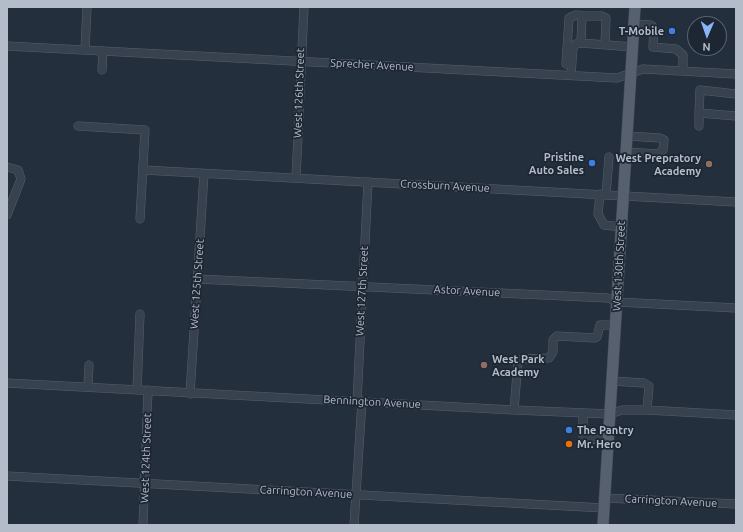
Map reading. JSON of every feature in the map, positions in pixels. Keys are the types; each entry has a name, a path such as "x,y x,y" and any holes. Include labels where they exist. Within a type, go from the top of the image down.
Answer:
{"main road":[{"name":"West 130th Street","path":"603,525 635,7"}],"street":[{"path":"85,50 87,7"},
{"name":"West 126th Street","path":"296,178 300,61 304,7"},
{"path":"568,75 569,18 576,15 602,16 606,18 605,45"},
{"path":"581,42 582,16"},
{"path":"634,24 651,25 654,28 653,47 676,49 683,55 682,71"},
{"path":"568,75 573,48 581,42 632,47"},
{"name":"Sprecher Avenue","path":"7,46 617,78 643,69 736,74"},
{"path":"102,51 102,70"},
{"path":"699,126 700,90 736,94"},
{"path":"699,113 736,116"},
{"path":"78,126 145,130 140,219"},
{"path":"626,152 658,154 663,150 664,140 660,138 627,136"},
{"path":"608,157 603,195 598,214 604,225 621,227"},
{"path":"7,167 18,170 20,179 7,215"},
{"name":"Crossburn Avenue","path":"142,170 736,202"},
{"name":"West 125th Street","path":"190,394 204,174"},
{"name":"West 127th Street","path":"354,525 362,286 368,182"},
{"name":"Astor Avenue","path":"197,279 608,298 617,302 736,308"},
{"path":"137,390 140,314"},
{"path":"514,410 518,361 523,359 549,358 553,352 553,340 557,336 594,338 597,337 600,325 616,325"},
{"path":"88,365 88,387"},
{"path":"612,381 644,383 648,386 647,410"},
{"name":"Bennington Avenue","path":"7,383 148,390 190,394 359,401 514,410 610,414 622,410 647,410 736,415"},
{"name":"West 124th Street","path":"143,525 148,390"},
{"path":"583,413 582,436 584,438 608,440"},
{"name":"Carrington Avenue","path":"7,476 355,494 605,503 736,504"}],"place":[{"name":"T-Mobile","path":"672,31"},
{"name":"Pristine Auto Sales","path":"592,163"},
{"name":"West Prepratory Academy","path":"709,164"},
{"name":"West Park Academy","path":"484,365"},
{"name":"The Pantry","path":"569,430"},
{"name":"Mr. Hero","path":"569,444"}]}
